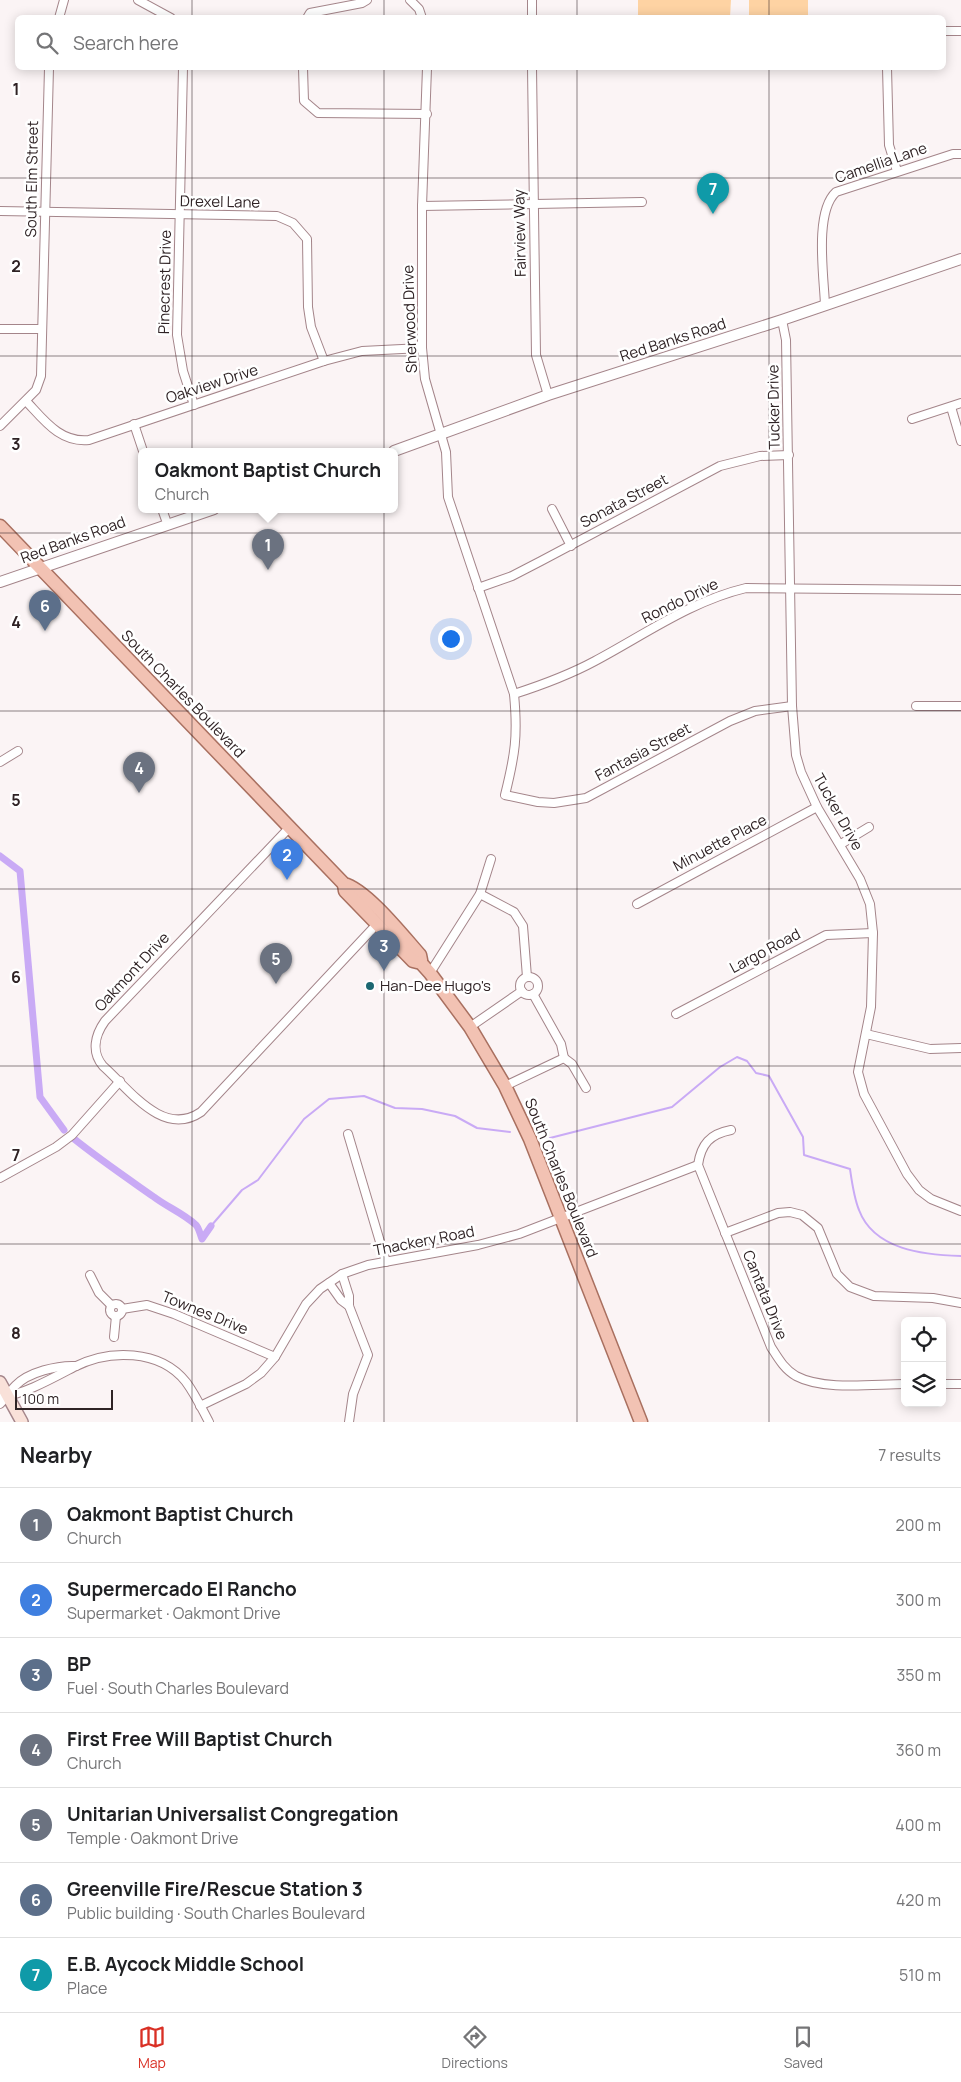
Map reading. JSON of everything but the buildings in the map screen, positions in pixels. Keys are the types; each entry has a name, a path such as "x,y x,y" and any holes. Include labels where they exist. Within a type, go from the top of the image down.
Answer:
{"main road":[{"name":"South Charles Boulevard","path":"0,526 289,828 377,924 413,960 419,958"},
{"name":"South Charles Boulevard","path":"346,889 354,886 375,907 419,958 470,1026 505,1086 530,1139 641,1422"},
{"path":"0,1382 3,1399 22,1422"}],"street":[{"path":"60,15 64,0"},
{"path":"138,0 166,15"},
{"path":"309,15 310,13 362,3 367,0"},
{"path":"410,0 419,9 421,15"},
{"path":"532,0 532,15"},
{"path":"946,31 961,31"},
{"name":"South Elm Street","path":"0,426 36,390 41,376 49,70"},
{"name":"Pinecrest Drive","path":"183,70 177,335 183,371 194,405"},
{"path":"303,70 304,101 318,113 427,114"},
{"name":"Sherwood Drive","path":"427,70 427,114 422,206 422,348 425,379 446,452 448,498 514,694 517,722 516,752 505,795"},
{"name":"Fairview Way","path":"532,70 536,355 548,395"},
{"path":"887,70 889,145 897,171"},
{"name":"Camellia Lane","path":"826,305 824,229 831,196 836,192 897,171 953,154 961,154"},
{"path":"422,206 642,202"},
{"name":"Drexel Lane","path":"0,211 277,216 293,223 307,239 308,307 311,327 324,361"},
{"name":"Red Banks Road","path":"398,450 548,395 782,320 961,259"},
{"name":"Tucker Drive","path":"782,320 786,340 792,706 796,755 800,772 817,807 841,844 870,904 873,934 872,1001 858,1072 864,1094 907,1174 919,1190 930,1199 961,1211"},
{"path":"0,328 42,329"},
{"name":"Oakview Drive","path":"26,400 52,427 68,439 89,440 324,361 362,351 422,348"},
{"path":"912,419 961,403"},
{"path":"950,407 961,441"},
{"path":"134,424 141,448"},
{"name":"Sonata Street","path":"478,588 512,576 720,466 760,456 789,455"},
{"path":"552,509 571,546"},
{"path":"163,513 166,523"},
{"name":"Red Banks Road","path":"0,582 166,523 200,513"},
{"name":"Rondo Drive","path":"514,694 573,672 699,604 722,594 746,588 961,590"},
{"name":"Fantasia Street","path":"505,795 546,803 586,798 730,721 756,712 792,706"},
{"path":"916,706 961,706"},
{"path":"0,762 18,751"},
{"name":"Minuette Place","path":"637,904 817,807"},
{"name":"Oakmont Drive","path":"289,828 98,1030 95,1049 98,1061 154,1113 169,1120 180,1121 193,1118 207,1106 377,924"},
{"path":"841,844 869,828"},
{"path":"430,973 480,894 491,859"},
{"path":"480,894 514,912 523,926 527,977"},
{"name":"Largo Road","path":"676,1014 826,935 873,934"},
{"path":"527,977 533,977 538,984 537,990 533,994 527,995 522,991 520,982 527,977"},
{"path":"470,1026 522,991"},
{"path":"533,994 561,1044 564,1058 572,1064 586,1088"},
{"path":"866,1034 930,1048 961,1048"},
{"path":"505,1086 564,1058"},
{"path":"0,1178 56,1147 72,1135 120,1081"},
{"path":"698,1165 700,1153 709,1138 717,1133 731,1130"},
{"path":"348,1134 386,1262"},
{"name":"Thackery Road","path":"200,1406 246,1384 261,1373 275,1357 299,1314 313,1296 342,1274 386,1262 495,1241 698,1165"},
{"name":"Cantata Drive","path":"698,1165 771,1347 780,1362 796,1376 819,1384 901,1384"},
{"path":"725,1233 778,1213 790,1212 802,1215 818,1228 837,1274 850,1288 874,1296 933,1298 961,1302"},
{"path":"342,1274 349,1296 349,1306 368,1356 355,1389 349,1422"},
{"path":"90,1275 99,1293 111,1305"},
{"path":"329,1283 341,1300 349,1306"},
{"path":"111,1305 115,1303 120,1305 122,1309 120,1314 116,1316 114,1337"},
{"path":"111,1305 109,1310 111,1314 116,1316"},
{"name":"Townes Drive","path":"122,1309 147,1305 174,1314 275,1357"},
{"path":"3,1399 16,1384 37,1374 62,1366 76,1366 105,1357 124,1354 150,1358 185,1380 209,1422"},
{"path":"946,1384 961,1384"}],"shaded area":[{"path":"638,0 731,0 730,15 638,15"},
{"path":"749,0 808,0 808,15 749,15"}],"waterway":[{"path":"0,856 20,871 40,1097 64,1130"},
{"path":"550,1138 672,1107 720,1067 737,1057 747,1061 756,1073 769,1076 803,1137 804,1155 850,1169 854,1195 859,1210 866,1223 876,1234 888,1242 916,1252 961,1256"},
{"path":"211,1226 242,1190 258,1180 304,1119 329,1099 364,1096 395,1108 422,1109 455,1116 477,1128 510,1132"},
{"path":"73,1138 159,1201 191,1221 199,1229 202,1239 211,1226"}],"place":[{"name":"E.B. Aycock Middle School","path":"713,214"},
{"name":"Oakmont Baptist Church","path":"268,570"},
{"name":"Greenville Fire/Rescue Station 3","path":"45,631"},
{"name":"First Free Will Baptist Church","path":"139,793"},
{"name":"Supermercado El Rancho","path":"287,880"},
{"name":"BP","path":"384,971"},
{"name":"Unitarian Universalist Congregation","path":"276,984"},
{"name":"Han-Dee Hugo's","path":"370,986"}]}
